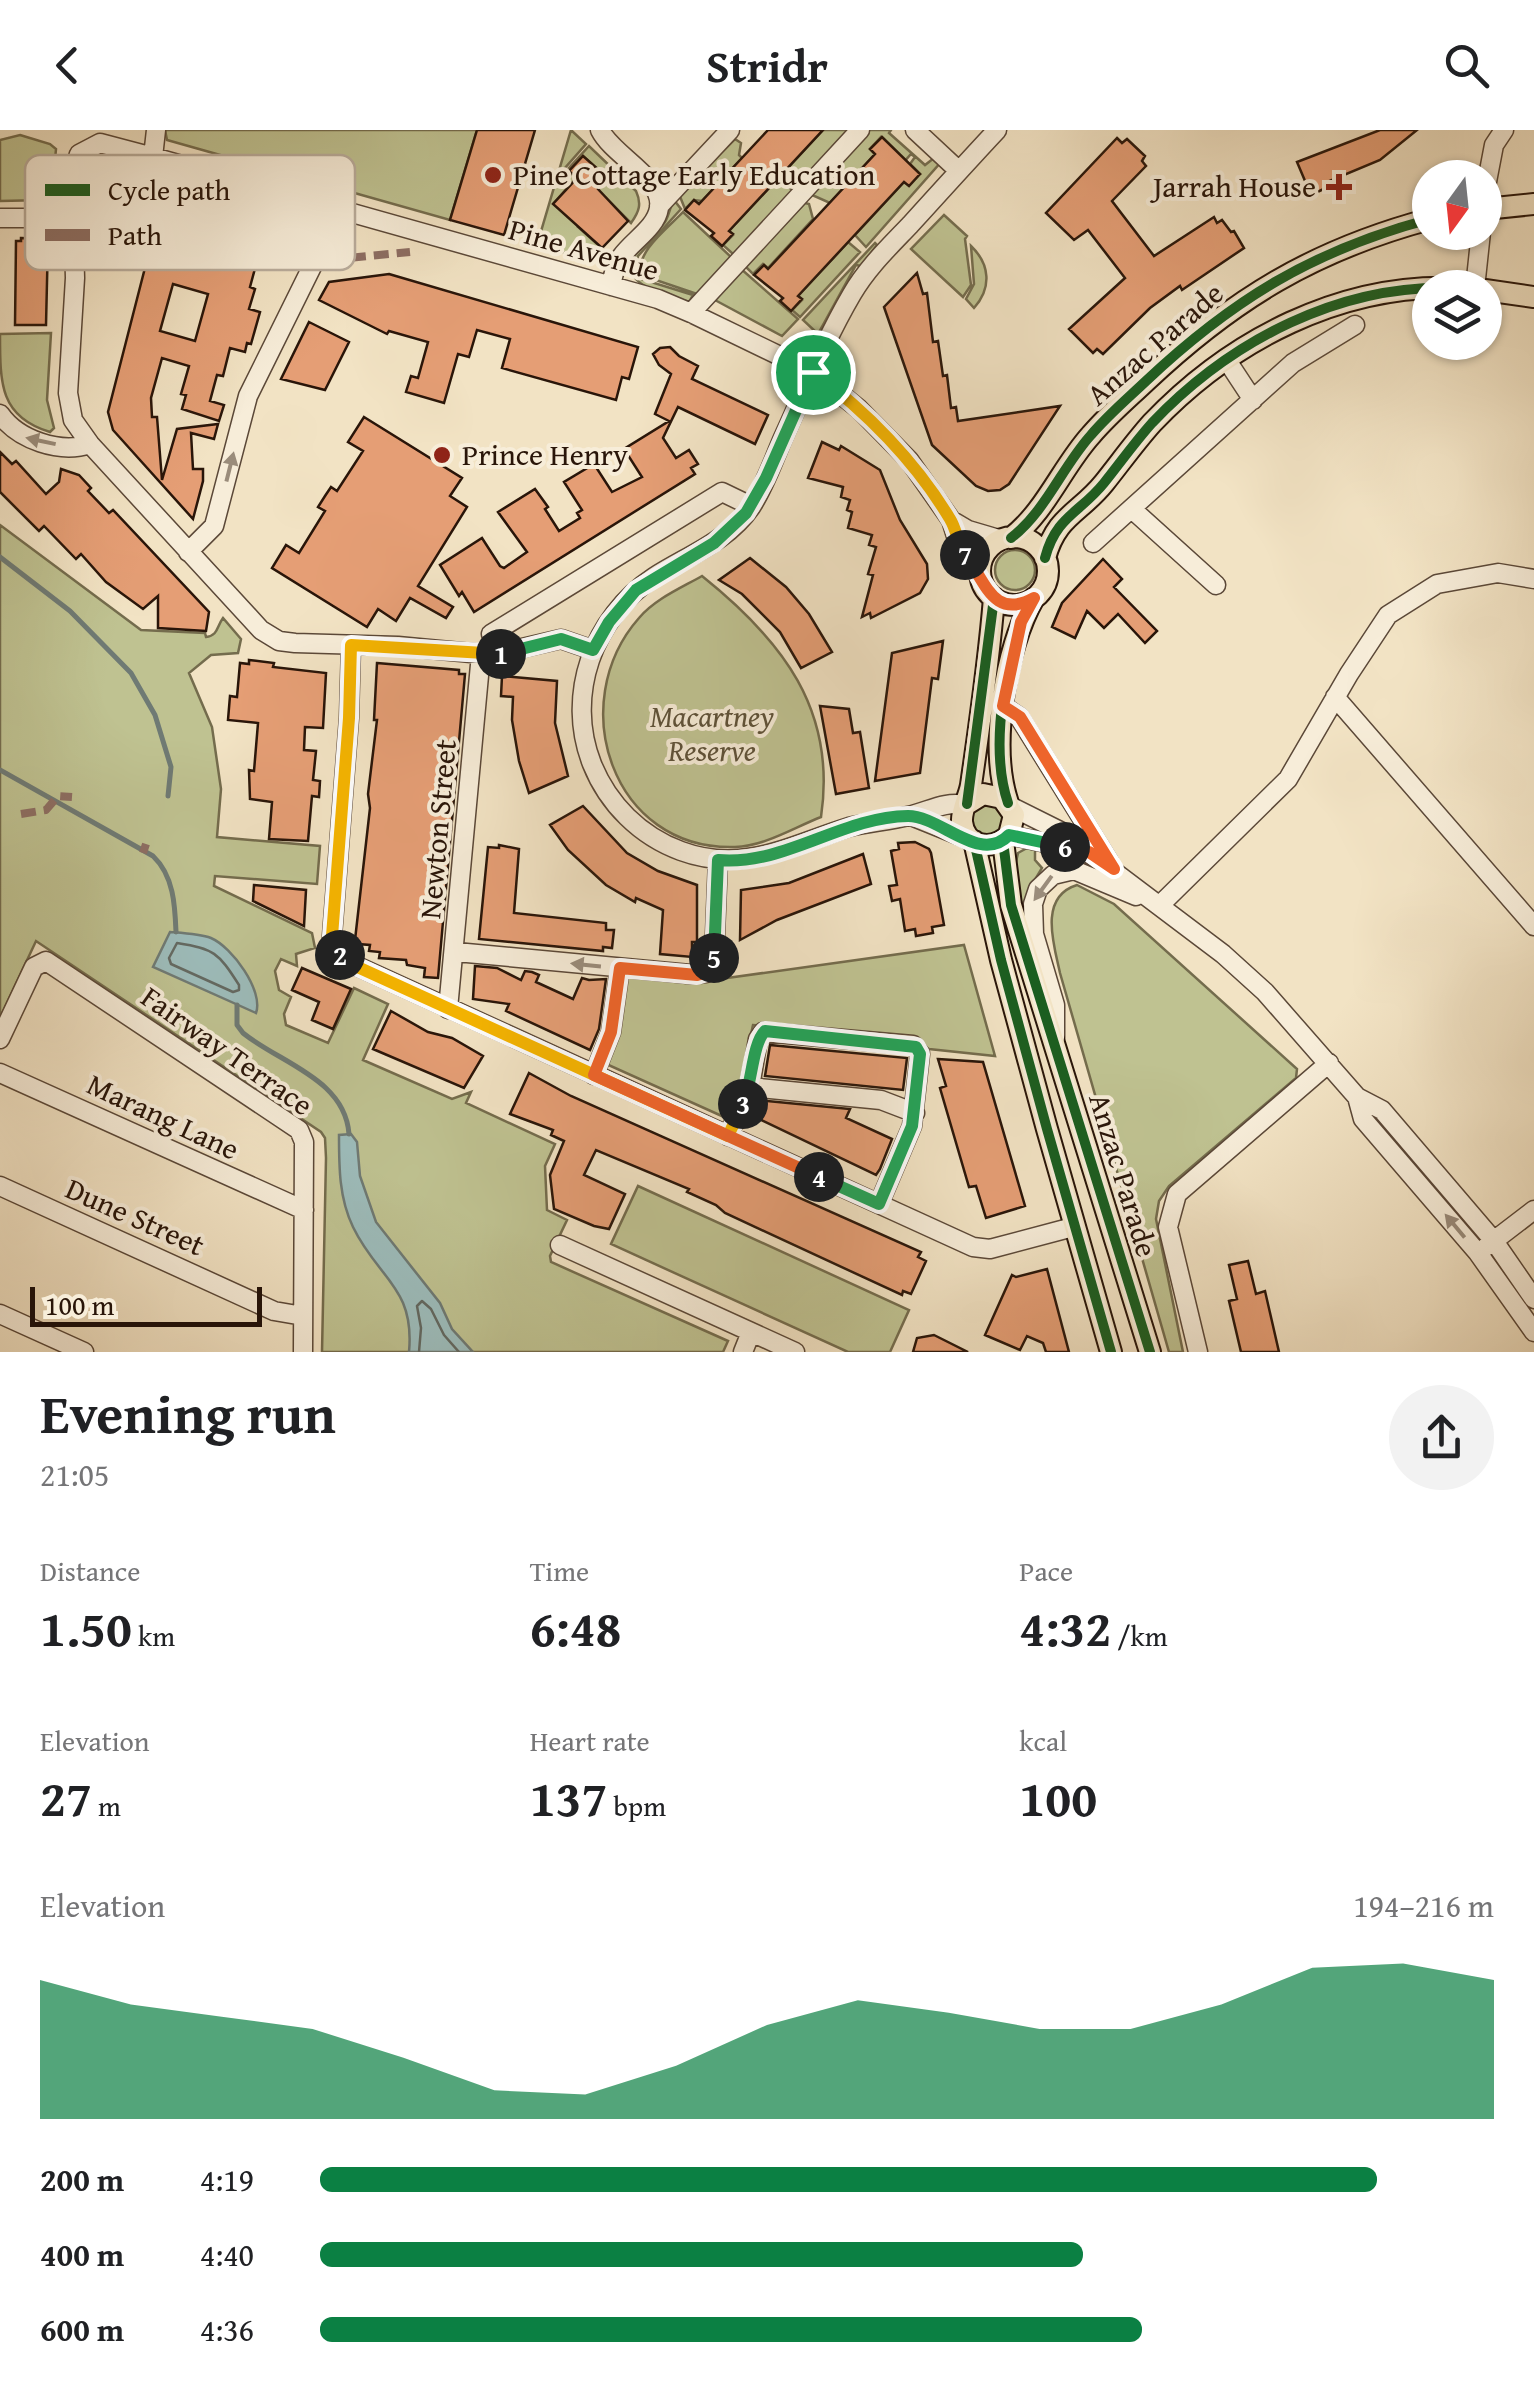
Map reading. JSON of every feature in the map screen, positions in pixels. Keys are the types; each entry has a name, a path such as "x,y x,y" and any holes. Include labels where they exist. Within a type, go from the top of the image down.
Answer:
{"main road":[{"path":"1502,207 1534,204"},
{"name":"Anzac Parade","path":"1006,539 1033,518 1089,436 1181,348 1235,305 1322,255 1412,224"},
{"name":"Anzac Parade","path":"1045,558 1053,532 1064,518 1093,496 1154,421 1226,359 1279,327 1351,301 1412,290"},
{"path":"1502,292 1534,297"},
{"path":"994,598 962,824 974,841 988,846 1006,838 1014,820 998,758 1003,706 1021,622 1046,582 1045,558 1031,542 1006,539 986,552 980,572 984,586 994,598 1014,605 1034,598"},
{"path":"967,804 987,794 1009,804"},
{"name":"Anzac Parade","path":"1006,838 1011,905 1150,1352"},
{"name":"Anzac Parade","path":"974,841 997,945 1111,1352"}],"street":[{"path":"153,155 156,130"},
{"path":"600,130 608,144 655,187 660,206"},
{"path":"611,286 620,259 655,220 660,206 730,130"},
{"path":"691,313 860,130"},
{"path":"915,130 959,171"},
{"path":"967,804 938,805 911,816 862,824 757,859 718,860 681,852 629,819 605,790 588,753 582,722 584,683 593,650 609,622 636,590 714,543 751,506 860,281 997,130"},
{"path":"1491,160 1494,145 1504,130"},
{"name":"Pine Avenue","path":"80,155 100,144 145,155"},
{"name":"Pine Avenue","path":"355,214 658,299 813,372 859,409 908,460 951,520 961,550 980,572"},
{"path":"75,270 68,393 73,420 188,552 270,636 288,643 398,646 481,654 510,653 561,639 593,650"},
{"path":"188,552 214,526 248,396 310,270"},
{"path":"1093,543 1305,353 1355,326"},
{"path":"1226,359 1254,400"},
{"path":"0,414 24,438 73,448 90,444"},
{"path":"491,634 722,492 751,506"},
{"path":"1133,510 1216,585"},
{"path":"951,520 971,531 1006,539"},
{"path":"1160,905 1288,779 1388,615 1437,584 1498,573 1534,579"},
{"path":"351,645 333,926 334,946 351,964 984,1250 1073,1227"},
{"name":"Newton Street","path":"448,1008 481,654"},
{"path":"1335,697 1531,916"},
{"path":"1003,706 1020,717 1114,869"},
{"path":"1009,804 1047,822 1114,869 1246,974 1357,1097 1382,1110 1494,1241 1534,1300"},
{"path":"911,816 974,841"},
{"path":"1006,838 1089,852"},
{"path":"456,952 697,975 710,971 714,960 718,860"},
{"path":"1055,1043 1055,1005 1033,927 1033,904 1042,885 1056,873 1074,870 1160,905"},
{"name":"Fairway Terrace","path":"0,1039 31,972 40,962 50,962 299,1130 304,1142 303,1352"},
{"path":"594,1075 611,1032 620,968"},
{"path":"728,1136 750,1088 758,1039 765,1031 910,1044 920,1054 915,1113 879,1204"},
{"path":"1198,1352 1168,1228 1177,1194 1329,1063"},
{"name":"Marang Lane","path":"0,1072 304,1210"},
{"path":"750,1088 881,1100 915,1113"},
{"path":"1357,1097 1363,1120 1478,1254 1534,1332"},
{"name":"Dune Street","path":"0,1186 278,1312 303,1316"},
{"path":"1478,1254 1534,1210"},
{"path":"560,1245 795,1352"},
{"path":"0,1314 84,1352"},
{"path":"743,1352 751,1332"}],"green space":[{"path":"165,130 477,130 450,220 355,193 355,155 220,155 167,140"},
{"path":"571,130 586,144 567,170 589,146 638,196 639,208 631,223 606,198 578,227 604,250 594,261 537,245","holes":["583,156 607,178 553,204 576,178 567,170"]},
{"path":"823,130 852,130 801,183 785,171"},
{"path":"869,130 891,130 889,133 925,165 934,158 941,162 866,247 855,235 904,182 920,174 910,164 915,157 911,154 903,163 881,137 870,149 875,154 830,203 812,195 813,189"},
{"path":"20,135 56,149 55,155 25,155 25,200 0,201 0,140"},
{"path":"735,139 741,143 742,158 702,201 694,200 685,209 679,194"},
{"path":"779,177 793,191 733,254 723,245 733,235 729,231"},
{"path":"674,200 681,209 638,256 635,271 638,278 693,295 689,302 646,287 632,273 631,263 637,252 665,222"},
{"path":"805,203 809,204 813,219 768,268 763,264 753,274 745,266"},
{"path":"683,212 731,257 700,295 641,275 640,266 648,249"},
{"path":"944,215 967,236 971,285 963,297 911,249"},
{"path":"848,242 860,252 800,317 792,310 802,300 798,296"},
{"path":"875,243 861,266 856,265 818,334 803,320"},
{"path":"971,246 982,260 986,276 984,292 974,308 966,299 974,284"},
{"path":"740,268 798,319 782,336 713,299"},
{"path":"51,333 47,400 54,428 50,432 33,426 12,408 3,383 0,334"},
{"path":"0,525 141,630 205,633 206,637 215,633 223,618 241,639 238,653 211,655 189,673 212,727 221,789 217,837 320,846 317,884 215,876 214,886 312,933 315,948 296,954 297,966 281,959 275,971 279,990 291,997 284,1014 286,1025 328,1043 354,988 388,1004 363,1060 452,1099 471,1092 466,1103 555,1144 545,1166 547,1210 567,1220 550,1256 551,1262 728,1341 723,1352 322,1352 326,1158 321,1132 36,941 0,1018"},
{"path":"1015,550 1029,556 1035,570 1029,584 1015,590 1001,584 995,570 1001,556"},
{"name":"Macartney Reserve","path":"702,576 731,600 779,652 798,680 820,743 824,779 821,817 746,846 692,842 658,825 631,799 613,766 604,729 605,690 617,652 645,611"},
{"path":"987,799 1007,814 999,837 976,837 967,816"},
{"path":"1027,848 1035,850 1035,860 1042,868 1033,883 1026,911 1015,875 1018,853"},
{"path":"1077,885 1114,904 1297,1069 1296,1078 1169,1186 1159,1201 1156,1219 1183,1352 1169,1352 1057,962 1053,911 1065,891"},
{"path":"964,945 995,1056 929,1049 908,1036 753,1025 741,1079 724,1117 604,1063 624,976 702,983 714,977"},
{"path":"638,1186 909,1310 890,1352 848,1352 611,1244"}],"water":[{"path":"170,932 211,938 228,950 251,982 256,1013 153,967"},
{"path":"351,1134 357,1142 360,1176 376,1222 440,1303 452,1329 473,1352 409,1352 409,1330 401,1298 363,1245 342,1194 339,1135"}],"building":[{"name":"Pine Cottage Early Education","path":"477,130 535,130 504,235 450,220"},
{"path":"768,130 823,130 729,231 733,234 722,246 711,236 714,233 685,210 694,200 699,204"},
{"path":"1380,130 1417,130 1380,160 1327,182 1328,187 1311,195 1297,162"},
{"path":"882,137 920,174 909,186 904,182 798,296 802,299 791,311 780,301 783,298 754,275 764,265 768,269 875,154 870,149"},
{"path":"1117,138 1122,143 1127,139 1145,156 1142,161 1146,166 1112,201 1154,256 1214,217 1217,223 1222,220 1234,231 1244,248 1150,308 1103,354 1097,349 1093,353 1069,329 1125,278 1088,230 1074,240 1046,213"},
{"path":"583,156 608,178 598,189 628,221 602,248 553,204 577,178 569,171"},
{"path":"25,238 25,270 47,270 46,325 15,325 16,241"},
{"path":"144,270 255,270 250,287 255,289 249,309 260,312 251,344 247,343 245,352 230,348 223,376 217,375 210,401 224,405 219,421 182,409 186,395 181,394 189,366 162,358 151,398 152,417 157,417 162,480 177,429 218,424 214,439 191,433 193,469 203,469 193,519 113,430 108,412","holes":["173,284 208,294 195,341 160,331"]},
{"path":"917,273 923,294 927,293 933,342 938,341 951,408 956,407 958,421 1060,406 1009,484 1000,490 976,486 932,445 884,307"},
{"path":"389,274 638,347 629,379 622,377 616,400 502,368 510,339 477,330 469,357 458,354 444,403 406,392 411,376 418,378 428,342 389,331 387,334 319,300 329,282"},
{"path":"309,322 349,342 325,390 281,379"},
{"path":"670,347 698,366 692,379 768,415 755,444 678,407 663,438 676,458 689,450 698,464 691,468 695,474 474,612 440,565 482,538 504,568 527,552 498,512 535,489 559,531 580,518 577,513 582,510 564,482 594,464 612,492 642,477 624,449 669,421 655,414 671,374 653,354"},
{"path":"364,417 462,478 450,496 467,507 418,586 453,607 446,618 410,598 396,621 378,609 367,627 272,568 286,545 299,553 325,511 318,507 331,487 337,491 363,451 348,442"},
{"path":"822,442 839,450 841,446 880,470 900,520 927,564 928,579 920,593 871,618 870,613 862,617 876,547 869,545 872,535 848,528 852,512 847,510 850,500 841,497 843,487 808,478"},
{"path":"0,452 12,464 16,461 46,494 59,482 61,469 79,475 91,488 88,491 109,513 113,510 209,612 206,631 158,628 158,596 143,609 106,582 81,554 76,559 44,526 39,531 0,492"},
{"path":"750,558 786,587 809,614 832,652 801,668 780,632 742,594 719,580"},
{"path":"1103,559 1122,579 1114,587 1157,631 1145,643 1118,614 1104,628 1087,611 1075,638 1052,627 1062,603"},
{"path":"943,641 938,679 932,678 920,773 875,781 892,653"},
{"path":"249,660 326,673 323,728 305,727 304,750 316,751 313,780 320,781 319,797 312,796 308,841 269,839 272,802 250,799 249,770 254,771 258,723 228,720 230,696 237,697 240,663 249,664"},
{"path":"377,663 459,670 459,674 465,674 438,978 424,977 425,968 407,965 406,960 379,958 380,952 369,951 370,945 355,940 377,720"},
{"path":"502,676 557,681 555,723 568,776 529,793 512,720 513,697 501,696"},
{"path":"820,706 849,709 853,733 860,732 869,788 836,794"},
{"path":"583,806 627,853 658,871 697,885 697,942 692,942 692,957 660,954 663,910 636,898 635,902 606,885 568,850 550,825"},
{"path":"915,842 931,853 944,925 932,927 933,933 916,936 915,929 905,931 900,899 892,901 889,886 897,885 891,851 899,849 898,843"},
{"path":"488,847 519,849 514,913 606,923 606,930 614,930 612,948 603,947 603,951 479,939"},
{"path":"863,854 871,884 777,920 740,940 741,890 789,883"},
{"path":"254,885 306,890 304,926 253,901"},
{"path":"475,966 497,968 521,980 525,971 532,972 539,975 536,982 573,999 582,978 606,979 599,1029 590,1050 506,1011 509,1004 473,999"},
{"path":"302,968 351,989 333,1029 312,1020 319,1002 292,990"},
{"path":"391,1011 483,1056 464,1088 373,1049"},
{"path":"770,1045 907,1058 903,1090 765,1076"},
{"path":"938,1059 983,1062 1025,1206 986,1218 976,1186 969,1187 940,1088 946,1086"},
{"path":"529,1073 571,1096 921,1252 918,1257 926,1261 911,1294 903,1291 902,1295 725,1213 687,1192 689,1189 596,1150 584,1175 625,1194 609,1229 554,1209 550,1175 564,1141 551,1135 553,1130 510,1114"},
{"path":"758,1100 850,1109 846,1118 892,1139 880,1169 876,1175 751,1115"},
{"path":"1248,1261 1256,1294 1265,1291 1279,1352 1241,1352 1229,1301 1237,1299 1229,1265"},
{"path":"1047,1269 1069,1352 1046,1352 1043,1343 1027,1336 1020,1350 985,1335 1012,1275"},
{"path":"934,1335 968,1352 913,1352 917,1338"}],"waterway":[{"path":"0,557 70,611 131,673 155,715 171,767 168,796"},
{"path":"0,770 153,856 169,882 176,932"},
{"path":"237,1005 237,1025 243,1033 323,1086 345,1115 349,1134"}],"marked path":[{"path":"355,257 410,252"},
{"path":"21,814 46,810 58,796 72,797"},
{"path":"143,853 146,844"}],"cycle path":[{"path":"1011,538 1034,515 1097,428 1211,325 1312,262 1412,224"},
{"path":"1045,558 1062,524 1095,493 1152,423 1217,366 1291,322 1372,295 1412,289"},
{"path":"967,804 994,598"},
{"path":"1008,803 1000,754 1003,698 1015,643 1034,598"},
{"path":"974,841 1001,960 1111,1352"},
{"path":"1003,841 1011,905 1150,1352"}],"place":[{"name":"Pine Cottage Early Education","path":"493,175"},
{"name":"Jarrah House","path":"1339,187"},
{"name":"Prince Henry","path":"442,455"}],"route":[{"path":"813,372 766,478 746,513 714,543 636,590 609,622 593,650 566,639 492,655 351,645 332,936 334,946 351,964 692,1120 728,1136 750,1088 758,1039 763,1032 910,1044 920,1054 912,1126 879,1204 692,1120 594,1075 611,1032 620,968 697,975 712,968 718,860 757,859 862,824 911,816 988,846 1009,835 1089,852 1114,869 1020,717 1003,706 1021,622 1034,598 1014,605 990,594 980,572 956,540 951,520 908,460 859,409 813,372"}]}
